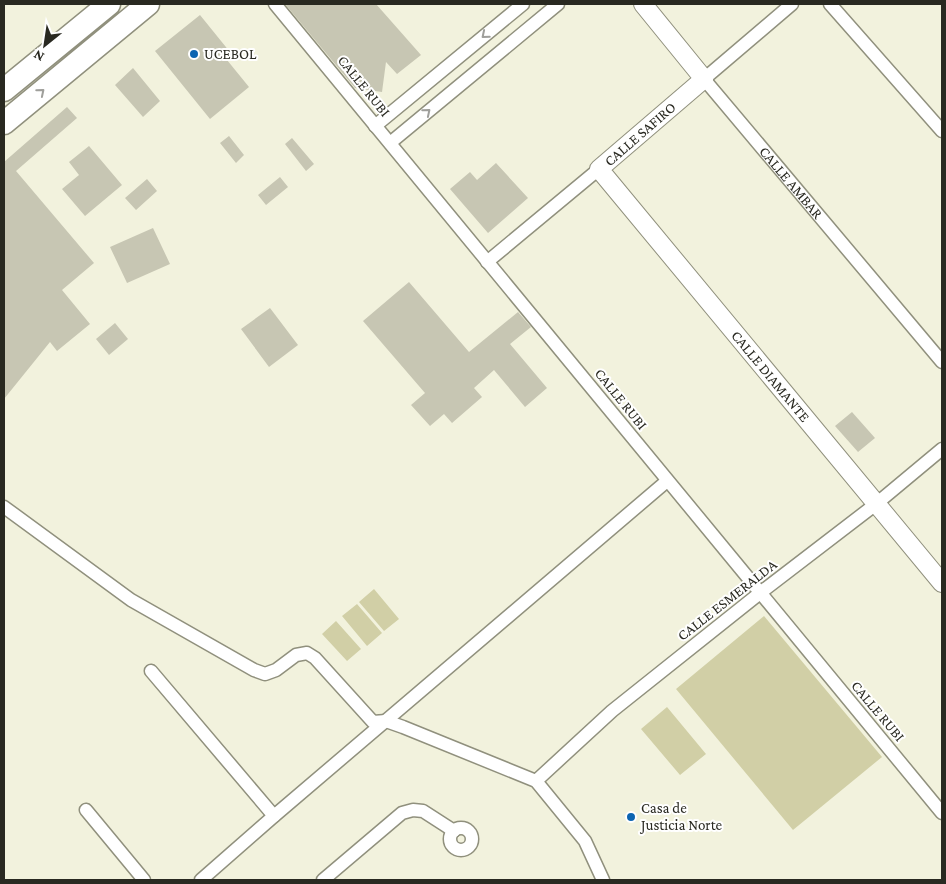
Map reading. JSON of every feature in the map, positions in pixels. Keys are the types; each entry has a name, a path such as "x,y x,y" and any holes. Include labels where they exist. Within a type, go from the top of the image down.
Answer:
{"highway":[{"path":"4,90 109,4"},
{"path":"4,123 148,4"}],"street":[{"name":"CALLE RUBI","path":"275,4 942,813"},
{"path":"375,126 523,4"},
{"path":"390,143 558,4"},
{"name":"CALLE AMBAR","path":"643,4 942,362"},
{"name":"CALLE SAFIRO","path":"487,262 792,4"},
{"path":"830,4 942,131"},
{"name":"CALLE DIAMANTE","path":"599,169 942,583"},
{"name":"CALLE ESMERALDA","path":"536,781 612,711 760,593 876,504 942,449"},
{"path":"201,880 667,481"},
{"path":"4,507 131,600 254,670 265,674 276,670 296,655 306,653 315,658 373,722 386,721 536,781 585,841 603,880"},
{"path":"151,671 274,816"},
{"path":"86,810 144,880"},
{"path":"323,880 402,813 413,810 423,811 454,831"}],"shaded area":[{"path":"374,589 399,619 384,631 359,602"},
{"path":"357,604 382,633 367,646 342,616"},
{"path":"764,616 882,757 793,830 676,689"},
{"path":"336,621 361,649 347,661 322,634"},
{"path":"667,707 706,754 680,775 641,729"}],"building":[{"path":"285,4 376,4 421,55 397,74 386,62 382,92 355,88"},
{"name":"UCEBOL","path":"200,15 234,57 227,60 249,87 210,119 155,51"},
{"path":"133,68 160,101 143,117 115,85"},
{"path":"67,107 77,118 16,171 94,263 62,290 90,324 57,351 50,342 4,399 4,162"},
{"path":"229,136 244,155 236,163 220,143"},
{"path":"292,138 314,164 306,171 285,144"},
{"path":"89,146 122,185 85,216 62,189 79,175 69,162"},
{"path":"496,163 528,198 488,233 450,189 470,172 477,180"},
{"path":"280,177 288,187 266,205 258,195"},
{"path":"147,179 157,191 136,210 125,198"},
{"path":"153,228 170,264 127,283 110,247"},
{"path":"409,282 469,352 518,312 531,327 510,344 547,388 525,407 494,370 474,388 482,397 452,423 444,414 430,426 411,405 425,393 363,321"},
{"path":"270,308 298,345 269,367 241,329"},
{"path":"115,323 128,339 109,355 96,339"},
{"path":"852,412 875,438 858,452 835,426"}],"place":[{"name":"UCEBOL","path":"194,54"},
{"name":"Casa de Justicia Norte","path":"631,817"}]}
